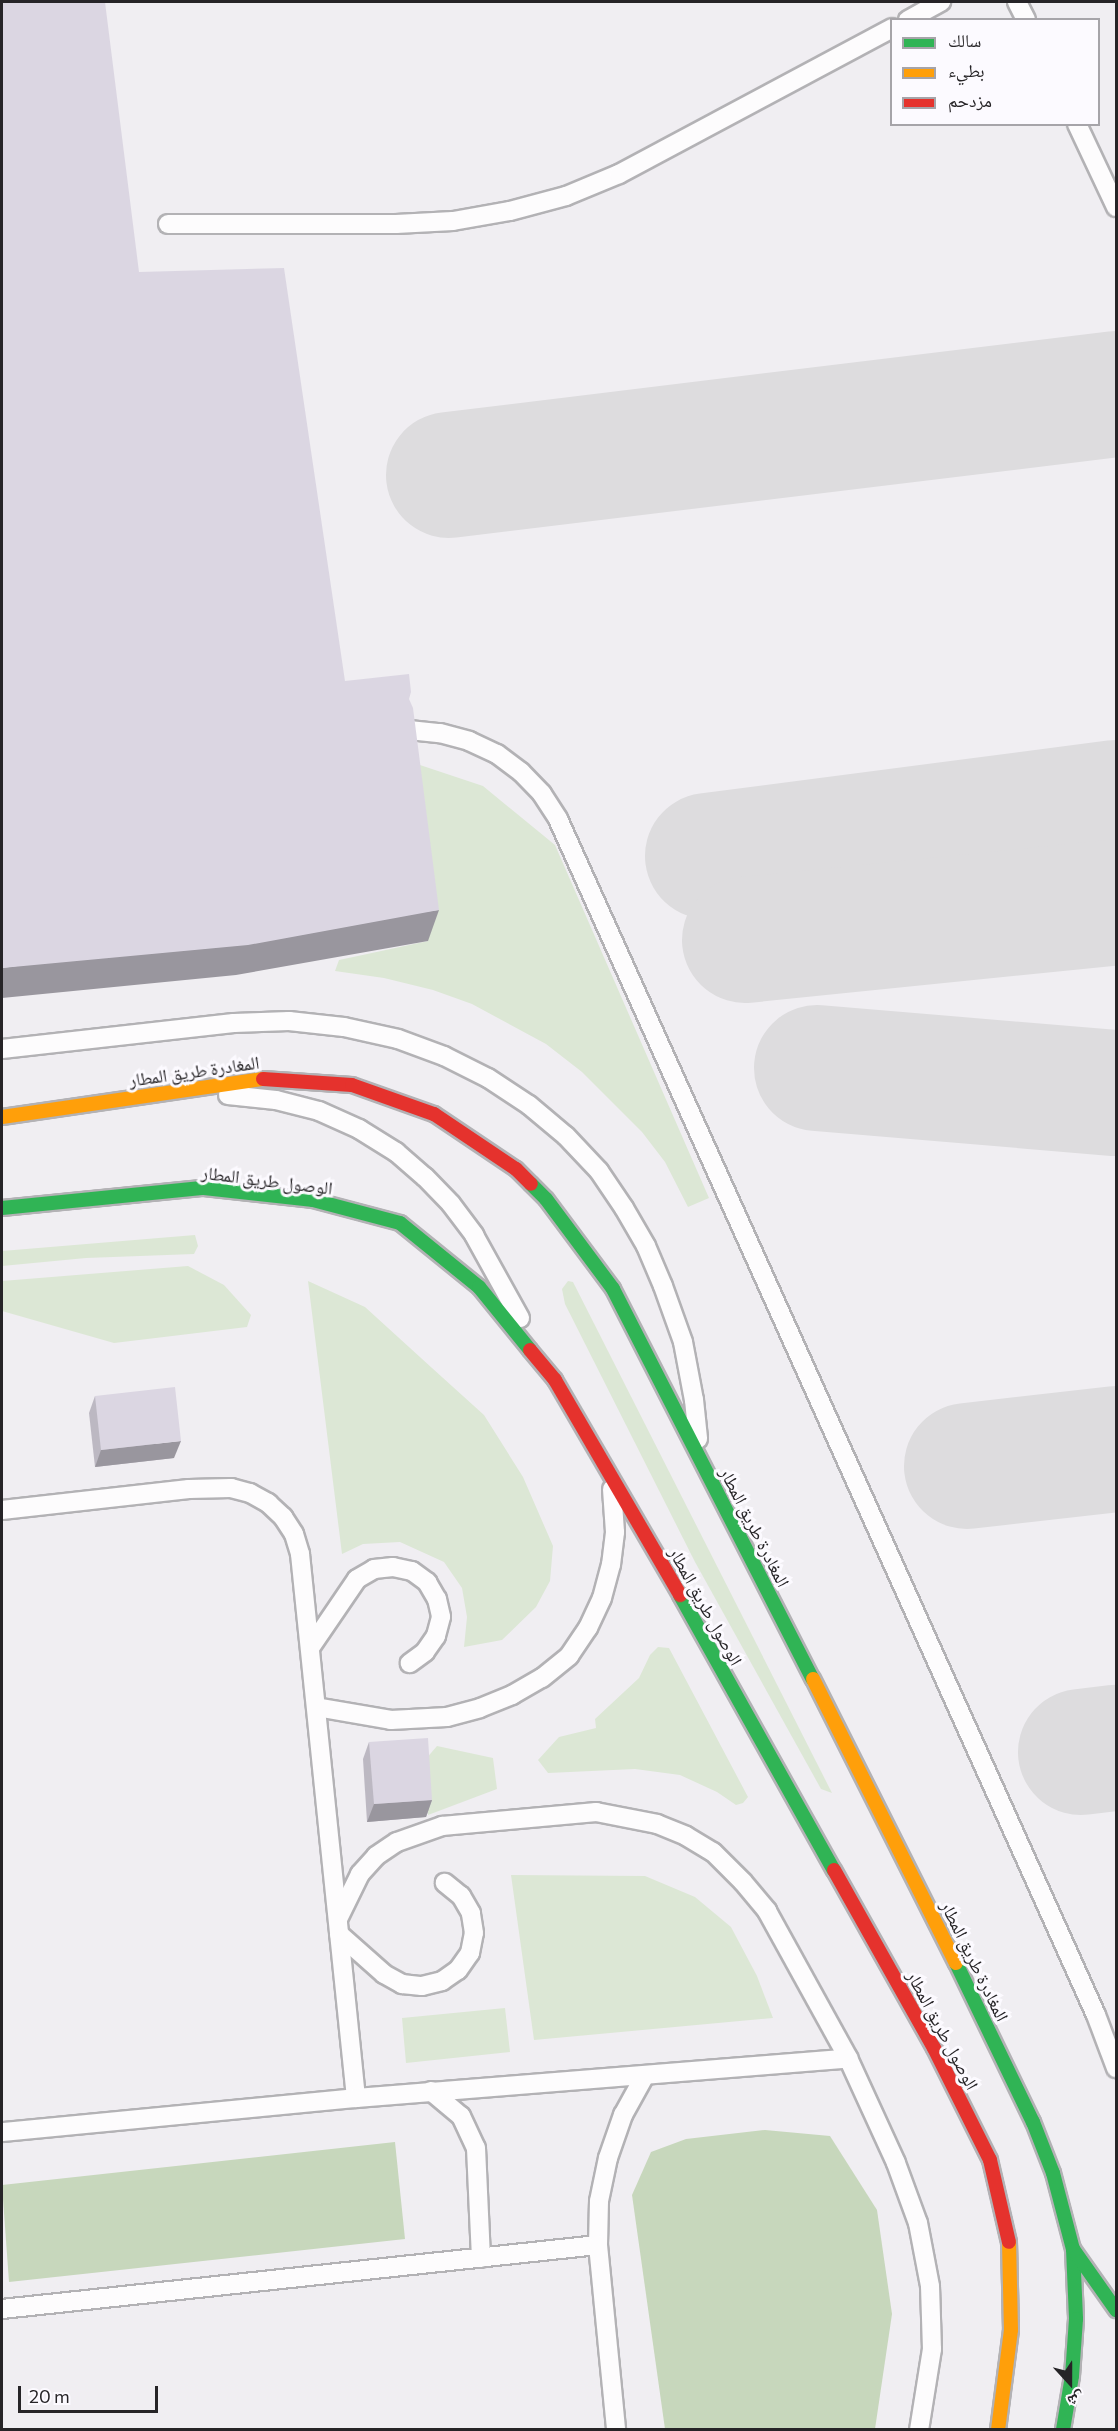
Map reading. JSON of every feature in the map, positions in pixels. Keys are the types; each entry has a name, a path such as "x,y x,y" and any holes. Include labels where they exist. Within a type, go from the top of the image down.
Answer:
{"main road":[{"name":"المغادرة طريق المطار","path":"2,1118 263,1079 352,1085 434,1114 516,1169 546,1198 613,1289 896,1840 1033,2122 1053,2173 1072,2249 1076,2319 1072,2376 1063,2430"},
{"name":"الوصول طريق المطار","path":"2,1208 204,1188 313,1200 399,1223 479,1287 555,1380 606,1464 934,2048 990,2160 1009,2241 1011,2330 998,2430"},
{"path":"1072,2249 1116,2310"}],"lane":[{"path":"912,18 941,2"},
{"path":"1017,2 1025,18"},
{"path":"168,224 396,224 453,221 510,211 566,196 619,174 890,29"},
{"path":"1078,126 1116,207"},
{"path":"409,730 440,733 459,738 497,754 522,772 542,794 558,819 1096,2015 1116,2068"},
{"path":"2,1049 234,1023 290,1021 344,1027 398,1039 453,1060 488,1078 529,1105 566,1136 599,1171 646,1246 683,1342 694,1400 700,1458"},
{"path":"2,1118 232,1095 276,1100 318,1112 359,1129 396,1152 451,1204 474,1235 555,1380"},
{"path":"316,1707 392,1720 447,1717 480,1708 512,1695 542,1678 568,1656 588,1628 602,1598 611,1565 615,1532 614,1498 606,1464"},
{"path":"2,1510 189,1489 231,1488 250,1493 268,1503 283,1517 294,1534 300,1554 356,2098"},
{"path":"310,1648 357,1579 374,1569 393,1567 412,1571 427,1582 437,1599 441,1617 436,1636 425,1652 410,1663"},
{"path":"338,1927 360,1874 376,1856 397,1842 442,1826 596,1812 657,1824 686,1836 713,1852 743,1882 767,1911 848,2058 896,2163 918,2223 930,2286 932,2349 919,2430"},
{"path":"338,1927 384,1974 402,1984 422,1986 442,1982 458,1970 470,1953 474,1934 471,1913 461,1896 445,1883"},
{"path":"2,2132 431,2091 644,2077 848,2058"},
{"path":"616,2430 598,2245 599,2201 608,2158 623,2115 644,2077"},
{"path":"431,2091 461,2116 476,2148 481,2258"},
{"path":"2,2308 598,2245"}],"green space":[{"path":"414,763 483,786 555,845 709,1198 688,1207 665,1162 642,1132 582,1072 546,1044 472,1004 433,990 384,978 335,971 339,960 428,941"},
{"path":"195,1235 198,1246 194,1254 86,1258 2,1266 2,1251"},
{"path":"188,1266 224,1285 251,1315 247,1327 114,1343 2,1311 2,1281"},
{"path":"308,1281 365,1307 484,1415 523,1477 553,1546 550,1581 536,1607 502,1640 464,1647 467,1617 462,1588 444,1562 400,1542 363,1544 342,1554"},
{"path":"568,1281 573,1282 832,1793 821,1789 695,1562 565,1304 562,1289"},
{"path":"658,1647 669,1648 748,1797 743,1803 736,1805 717,1792 680,1775 635,1769 548,1773 538,1760 559,1737 596,1728 595,1719 639,1678 650,1655"},
{"path":"437,1746 493,1758 497,1789 428,1815 425,1760"},
{"path":"511,1875 645,1876 695,1897 731,1927 757,1976 773,2018 534,2040"},
{"path":"505,2008 510,2052 406,2063 402,2018"},
{"path":"765,2130 830,2136 877,2210 892,2314 875,2429 665,2429 632,2195 651,2152 686,2139"},
{"path":"395,2142 405,2239 9,2282 2,2185"}],"building":[{"path":"2,2 105,2 139,272 284,268 345,681 409,674 411,692 409,699 413,708 439,910 248,945 2,968"},
{"path":"175,1387 181,1441 101,1450 95,1396"},
{"path":"428,1738 432,1800 374,1804 369,1742"}],"taxiway":[{"path":"449,475 1116,394"},
{"path":"708,856 1116,803"},
{"path":"745,940 1116,902"},
{"path":"817,1068 1116,1093"},
{"path":"967,1466 1116,1449"},
{"path":"1081,1752 1116,1748"}],"traffic: fast":[{"path":"531,1184 546,1199 613,1289 813,1679"},
{"path":"2,1208 204,1188 313,1200 400,1223 479,1287 530,1350"},
{"path":"680,1595 834,1870"},
{"path":"956,1963 1033,2122 1053,2173 1073,2249 1076,2319 1072,2376 1063,2430"},
{"path":"1073,2249 1116,2310"}],"traffic: slow":[{"path":"2,1117 263,1079"},
{"path":"813,1679 956,1963"},
{"path":"998,2430 1011,2330 1009,2242"}],"traffic: jam":[{"path":"263,1079 352,1085 434,1114 516,1169 531,1184"},
{"path":"530,1350 555,1380 680,1595"},
{"path":"834,1870 934,2048 990,2160 1009,2242"}]}
